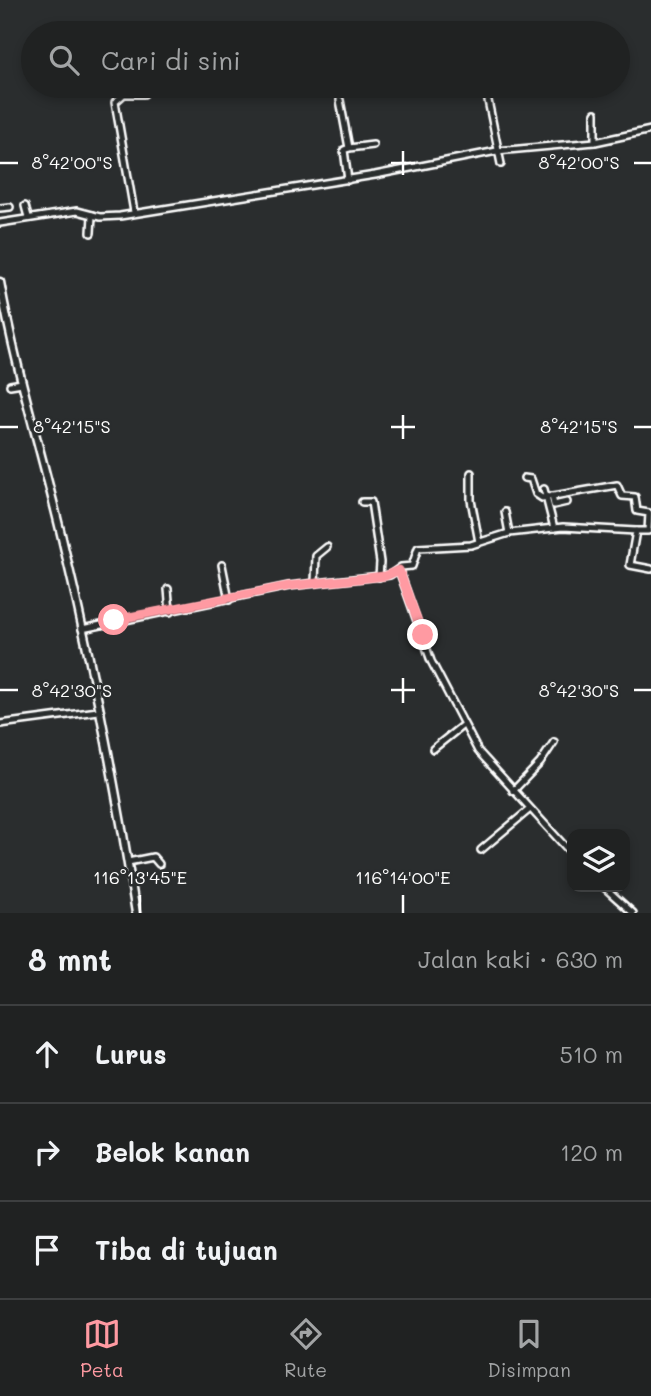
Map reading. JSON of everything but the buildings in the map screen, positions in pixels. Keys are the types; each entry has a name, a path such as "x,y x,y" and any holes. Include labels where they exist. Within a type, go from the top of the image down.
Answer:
{"main road":[{"path":"0,282 82,629 136,913"}],"street":[{"path":"120,98 115,103 134,212"},
{"path":"487,98 501,163"},
{"path":"341,100 349,148"},
{"path":"595,113 595,142"},
{"path":"0,223 77,211 91,217 109,217 348,180 498,153 595,142 651,130"},
{"path":"348,180 344,150 373,145"},
{"path":"25,206 28,217"},
{"path":"0,208 10,207"},
{"path":"91,217 91,233"},
{"path":"10,385 22,383"},
{"path":"471,473 471,500 479,542"},
{"path":"82,629 120,619 170,612 315,583 379,577 412,566 418,548 479,542 509,533 554,528 604,527 648,531 650,513 637,510 635,497 622,496 617,485 549,497 537,496 531,479 524,478"},
{"path":"544,489 554,505 567,502"},
{"path":"549,497 554,528"},
{"path":"362,502 371,502 379,577"},
{"path":"505,512 509,533"},
{"path":"636,531 630,565 651,569"},
{"path":"315,583 316,556 327,547"},
{"path":"222,565 229,600"},
{"path":"399,570 430,660 481,755 567,849"},
{"path":"167,589 170,612"},
{"path":"0,724 98,711"},
{"path":"433,749 463,725"},
{"path":"513,791 540,763 554,742"},
{"path":"481,850 530,809"},
{"path":"128,862 153,857 159,864"},
{"path":"610,892 633,913"}],"route":[{"path":"114,620 170,612 289,586 392,575 399,570 423,635"}]}
